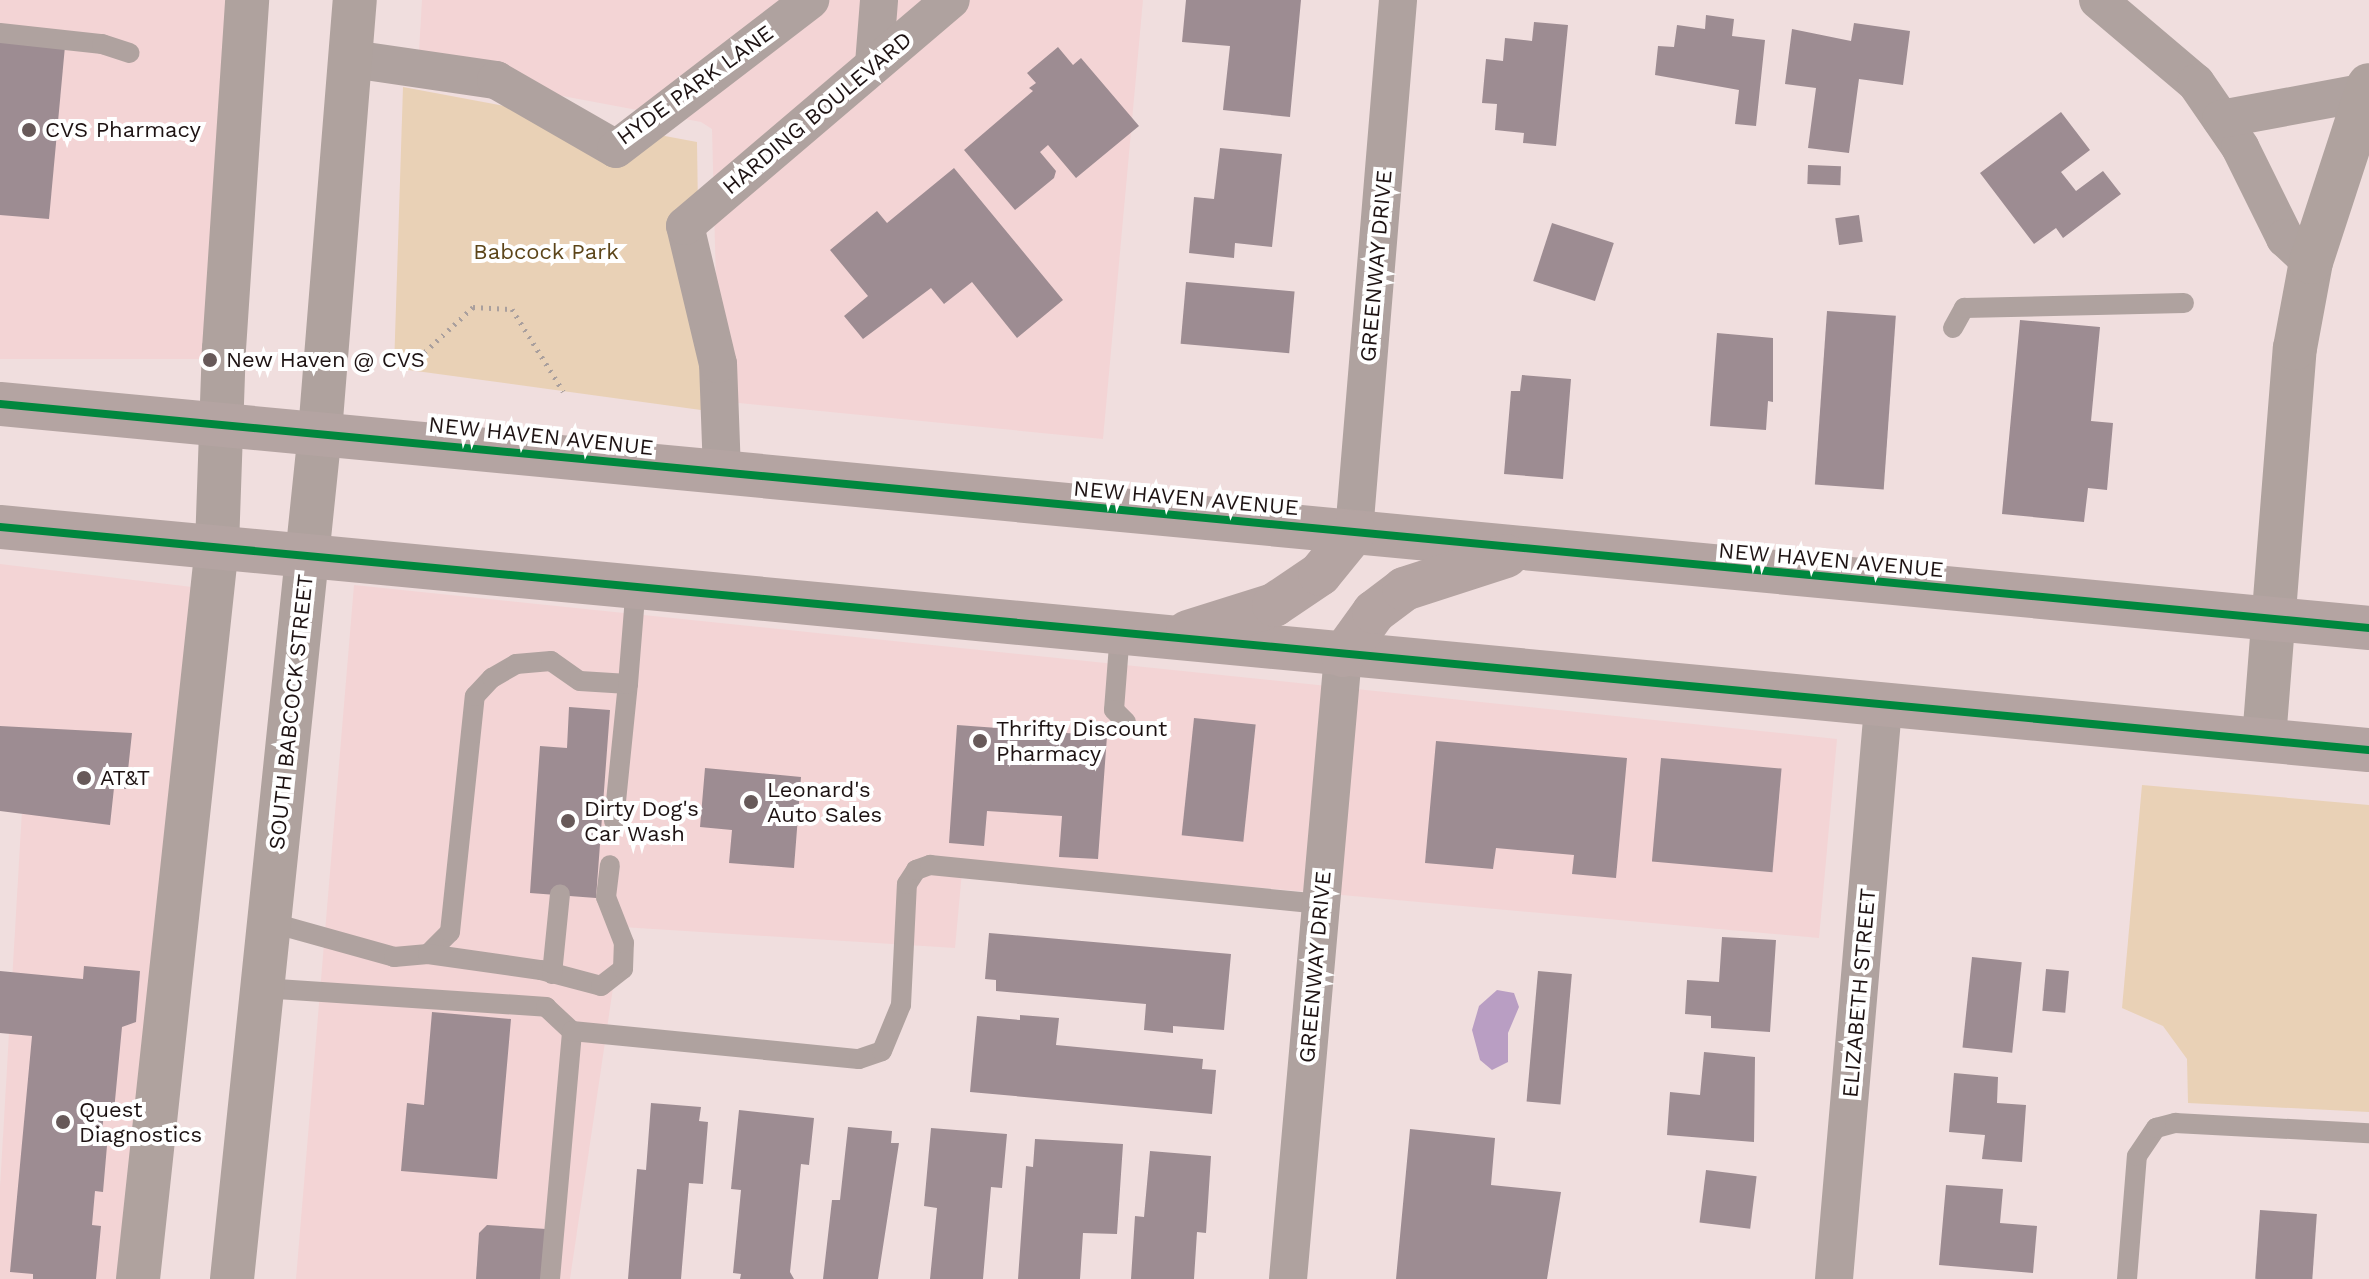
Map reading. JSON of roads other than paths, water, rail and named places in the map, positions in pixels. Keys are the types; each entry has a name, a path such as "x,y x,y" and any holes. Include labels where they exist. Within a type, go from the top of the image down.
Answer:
{"main road":[{"path":"138,1279 217,546 220,424 247,0"},
{"name":"SOUTH BABCOCK STREET","path":"232,1279 320,432 355,0"},
{"path":"2264,739 2295,348 2311,262 2368,88"},
{"name":"NEW HAVEN AVENUE","path":"0,404 2369,628"},
{"path":"0,527 308,553 1883,707 2369,750"},
{"path":"1171,637 1274,605 1320,574 1354,532"},
{"path":"1343,655 1374,612 1404,589 1524,550"}],"street":[{"name":"HYDE PARK LANE","path":"352,59 496,80 616,149 810,0"},
{"path":"874,64 879,0"},
{"name":"HARDING BOULEVARD","path":"722,472 718,364 685,226 951,0"},
{"name":"GREENWAY DRIVE","path":"1354,532 1398,0"},
{"path":"2098,0 2196,83 2221,119 2285,238 2311,262"},
{"path":"2221,119 2368,88"},
{"name":"GREENWAY DRIVE","path":"1288,1279 1343,655"},
{"name":"ELIZABETH STREET","path":"1834,1279 1883,707"}],"lane":[{"path":"0,33 102,44 130,53"},
{"path":"1953,328 1964,308 2184,303"},
{"path":"614,821 636,585"},
{"path":"1120,632 1114,710 1126,722"},
{"path":"428,954 450,932 475,696 516,664 551,661 580,690 628,684"},
{"path":"269,922 394,957 428,954 552,974 601,986 623,969 624,943 606,897 610,865"},
{"path":"262,988 546,1007 572,1031 859,1059 882,1051 895,1030 909,923 903,900 916,870 961,867 1321,904"},
{"path":"552,974 560,894"},
{"path":"550,1279 572,1031"},
{"path":"2127,1279 2137,1156 2156,1128 2175,1123 2369,1133"}],"place":[{"name":"CVS Pharmacy","path":"29,130"},
{"name":"New Haven @ CVS","path":"210,360"},
{"name":"Thrifty Discount Pharmacy","path":"980,741"},
{"name":"AT&T","path":"84,778"},
{"name":"Leonard's Auto Sales","path":"751,802"},
{"name":"Dirty Dog's Car Wash","path":"568,821"},
{"name":"Quest Diagnostics","path":"63,1122"}],"park label":[{"name":"Babcock Park","path":"546,252"}]}
